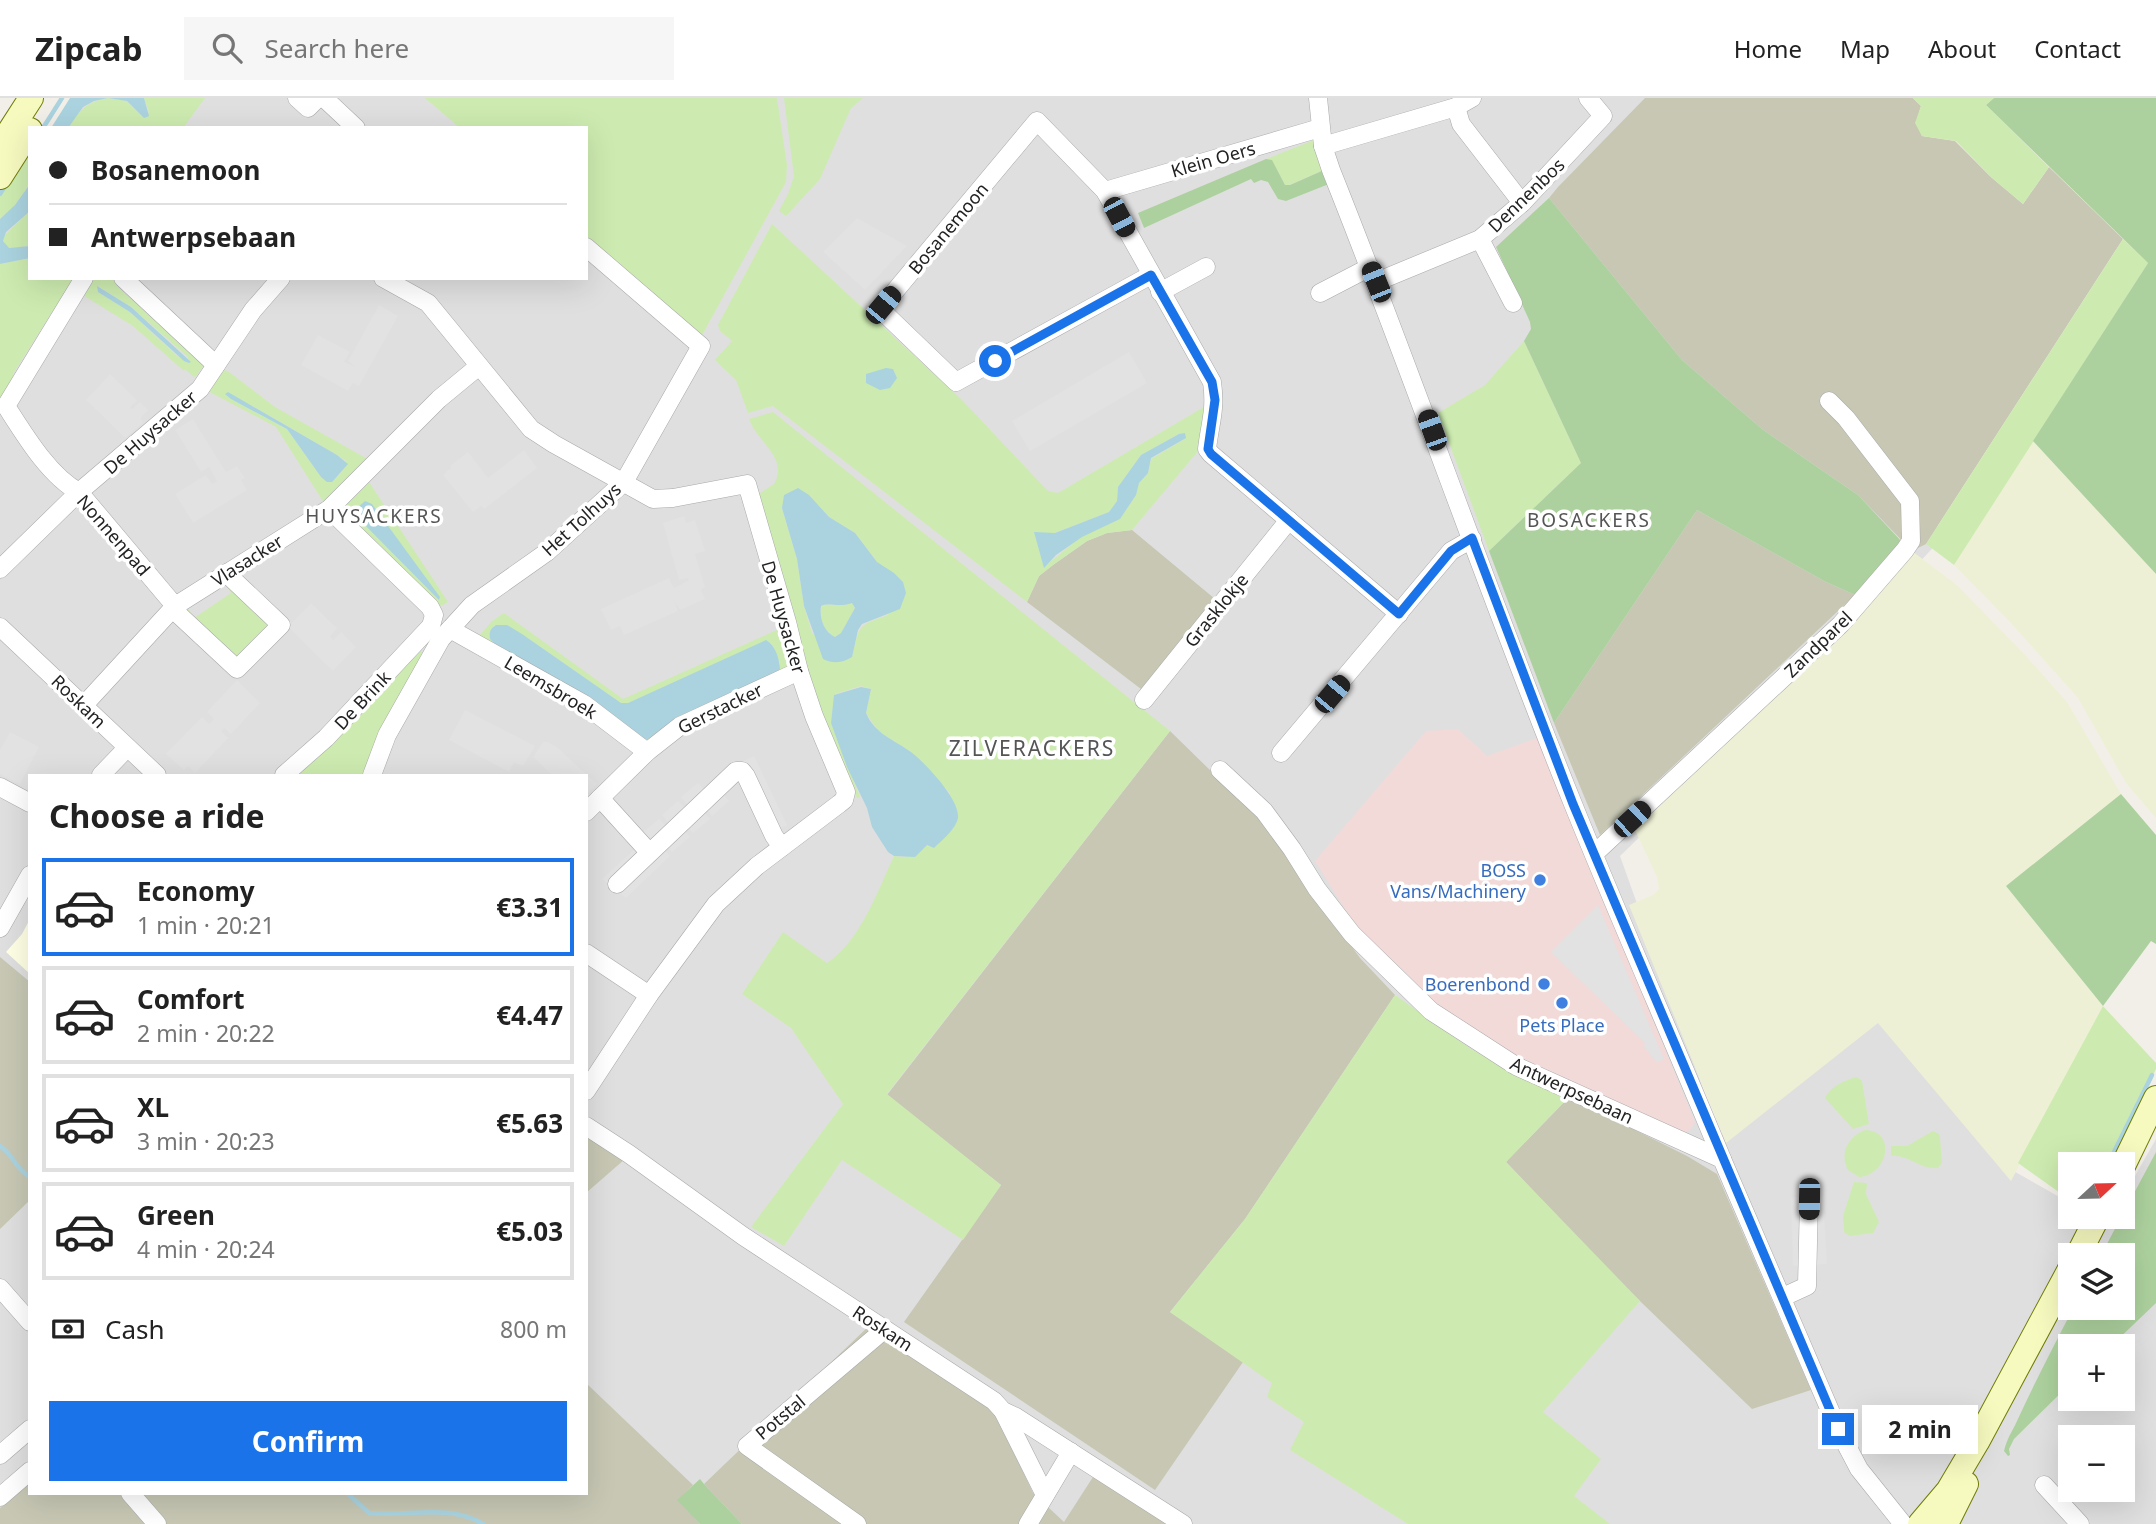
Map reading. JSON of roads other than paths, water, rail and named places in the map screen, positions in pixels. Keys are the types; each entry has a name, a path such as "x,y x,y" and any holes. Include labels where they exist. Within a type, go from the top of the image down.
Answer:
{"street":[{"path":"0,146 31,98"},
{"path":"32,126 50,98"},
{"path":"297,98 308,108 318,98"},
{"path":"324,98 354,126"},
{"path":"1318,98 1322,137 1524,679 1594,854 1849,1451 1859,1469 1903,1524"},
{"path":"1472,98 1455,107 1461,124 1522,203"},
{"name":"Dennenbos","path":"1320,293 1480,239 1522,203 1603,116 1588,98"},
{"name":"Klein Oers","path":"1105,191 1455,107"},
{"name":"Bosanemoon","path":"1105,191 1037,121 880,309 957,382 1151,275"},
{"path":"0,177 28,132"},
{"path":"1105,191 1212,382 1215,400 1208,449 1211,454 1399,614"},
{"path":"1480,239 1513,303"},
{"name":"Het Tolhuys","path":"450,629 488,592 547,552 624,482 701,346 588,249"},
{"path":"1160,292 1206,267"},
{"name":"Nonnenpad","path":"83,280 6,406 33,450 79,492 175,606 178,615 237,669 281,625 226,573"},
{"path":"125,280 216,365"},
{"name":"De Huysacker","path":"0,569 79,492 200,389 253,310 279,280"},
{"name":"De Huysacker","path":"387,280 428,303 531,429 653,499 673,499 747,484 788,622 799,671 814,716 846,792 844,800 757,866 716,904 649,995 588,1088"},
{"name":"Vlasacker","path":"84,705 175,606 329,509 439,399 479,366"},
{"name":"Zandparel","path":"1594,854 1841,624 1911,541 1910,501 1846,418 1829,401"},
{"name":"De Brink","path":"285,774 326,738 431,626 434,619 430,607 329,509"},
{"name":"Grasklokje","path":"1143,700 1289,520"},
{"path":"1281,753 1451,551 1472,538"},
{"name":"Roskam","path":"0,626 156,774"},
{"name":"De Brink","path":"372,774 400,711 434,649 450,629"},
{"name":"Leemsbroek","path":"450,629 584,704 647,752"},
{"name":"Gerstacker","path":"588,809 647,752 680,726 799,671"},
{"path":"102,774 127,748"},
{"name":"Antwerpsebaan","path":"1220,770 1264,811 1317,889 1352,934 1431,1011 1516,1066 1722,1159"},
{"path":"617,884 736,771 742,771 746,776 774,836 782,847"},
{"path":"0,786 28,802"},
{"path":"600,798 649,852"},
{"path":"0,928 28,878"},
{"path":"588,954 649,995"},
{"path":"2130,1152 2156,1098"},
{"name":"Roskam","path":"588,1127 629,1153 743,1236 995,1401 1003,1411 1183,1524"},
{"path":"1783,1297 1807,1286 1809,1199"},
{"path":"0,1289 28,1320"},
{"path":"1920,1524 1948,1491 2058,1291"},
{"name":"Potstal","path":"858,1524 747,1446 886,1329"},
{"path":"1003,1411 1045,1495"},
{"path":"0,1455 28,1431"},
{"path":"1946,1524 1965,1491 1977,1442"},
{"path":"1028,1524 1070,1451"},
{"path":"0,1464 23,1477 0,1497"},
{"path":"2044,1485 2080,1524"},
{"path":"132,1495 157,1524"}],"water":[{"path":"70,98 108,98 83,107 69,126 52,126"},
{"path":"108,98 144,98 149,116 144,118 127,101"},
{"path":"28,187 28,213 6,232 3,241 9,248 28,246 28,258 0,264 0,219 15,205"},
{"path":"97,286 131,307 191,362 184,361 130,312 98,292"},
{"path":"886,368 893,369 897,378 890,388 880,390 866,383 866,374"},
{"path":"228,392 348,464 332,482 327,482 287,429 231,399 225,394"},
{"path":"1185,433 1186,438 1151,458 1148,473 1139,483 1136,495 1120,519 1082,537 1056,555 1044,568 1034,532 1055,533 1109,512 1117,501 1118,487 1141,455"},
{"path":"798,488 809,495 829,517 855,533 877,562 903,582 906,593 900,609 862,624 852,657 845,661 823,659 804,606 797,559 782,508 784,495","holes":["852,603 855,608 841,633 835,637 828,632 822,620 821,606"]},
{"path":"365,501 372,504 440,597 439,600 359,519 356,509"},
{"path":"496,625 507,625 522,634 621,703 628,703 766,640 776,653 780,669 675,718 645,740 496,645 490,639 490,634"},
{"path":"861,687 871,689 866,713 874,726 925,764 948,792 957,810 957,822 948,834 934,848 927,845 915,857 894,856 888,852 872,827 867,808 847,767 831,723 834,695"}],"waterway":[{"path":"44,126 62,98"},
{"path":"0,194 7,183"},
{"path":"2114,1152 2152,1075"},
{"path":"0,1146 28,1175"},
{"path":"349,1495 369,1513 442,1512 470,1518 483,1524"}],"place":[{"name":"BOSS Vans/Machinery","path":"1540,880"},
{"name":"Boerenbond","path":"1544,984"},
{"name":"Pets Place","path":"1562,1003"}],"district":[{"name":"HUYSACKERS","path":"374,516"},
{"name":"BOSACKERS","path":"1589,520"},
{"name":"ZILVERACKERS","path":"1032,748"}]}
